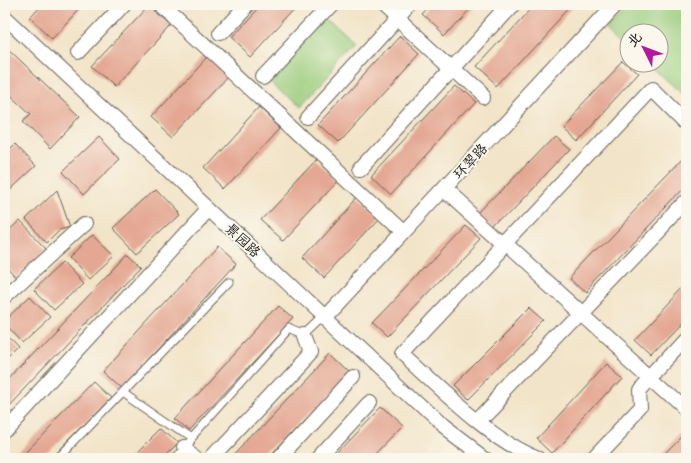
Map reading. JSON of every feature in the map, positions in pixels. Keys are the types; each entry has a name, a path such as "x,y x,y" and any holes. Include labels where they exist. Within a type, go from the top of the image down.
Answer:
{"street":[{"path":"78,53 124,4"},
{"path":"160,4 404,232"},
{"path":"218,33 246,4"},
{"path":"263,76 331,4"},
{"path":"381,4 483,98"},
{"path":"308,117 411,4"},
{"path":"361,167 510,4"},
{"name":"环翠路","path":"325,317 615,4"},
{"name":"景园路","path":"4,16 440,425 485,459"},
{"path":"539,459 525,453 477,421 402,354 651,88 687,124"},
{"path":"444,189 687,409"},
{"path":"477,421 687,202"},
{"path":"4,430 209,208"},
{"path":"5,291 84,224"},
{"path":"212,459 311,352 305,336"},
{"path":"594,459 640,410 639,389 687,337"},
{"path":"278,459 353,377"},
{"path":"318,459 369,403"},
{"path":"187,444 197,459"}],"lane":[{"path":"58,459 229,282"},
{"path":"172,459 289,329 305,336 325,317"},
{"path":"123,392 187,444"}],"green space":[{"path":"629,4 687,4 687,95 662,72 668,72 668,22 618,22 618,31 611,24"},
{"path":"323,14 357,46 299,108 265,77"}],"building":[{"path":"42,4 84,4 52,38 30,17"},
{"path":"259,4 299,4 250,57 228,37"},
{"path":"434,4 472,4 444,34 423,15"},
{"path":"532,4 575,5 498,89 474,67"},
{"path":"149,5 171,26 114,87 92,66"},
{"path":"400,36 419,54 338,143 318,125"},
{"path":"4,45 80,117 50,149 23,121 31,114 4,89"},
{"path":"208,55 230,76 173,137 151,117"},
{"path":"618,67 618,72 635,72 637,74 576,140 561,126"},
{"path":"454,86 474,104 391,194 371,175"},
{"path":"259,107 281,128 225,189 203,168"},
{"path":"554,136 569,149 494,228 479,214"},
{"path":"99,137 120,159 84,194 63,171"},
{"path":"15,144 36,166 8,192 4,187 4,155"},
{"path":"687,155 687,186 585,293 569,278"},
{"path":"317,159 340,179 283,240 260,220"},
{"path":"155,189 179,214 137,253 113,228"},
{"path":"57,190 70,227 59,230 47,242 26,220"},
{"path":"358,196 380,217 324,278 302,258"},
{"path":"20,221 47,249 16,277 4,264 4,236"},
{"path":"466,225 481,238 387,337 372,323"},
{"path":"92,235 114,256 88,280 68,258"},
{"path":"217,247 236,264 122,388 103,371"},
{"path":"128,254 141,266 4,410 4,385"},
{"path":"62,263 82,284 54,310 34,289"},
{"path":"687,285 687,317 651,355 635,340"},
{"path":"30,296 50,317 22,343 4,324 4,321"},
{"path":"278,306 293,319 189,431 175,418"},
{"path":"531,308 546,321 468,400 453,386"},
{"path":"4,334 18,349 4,363"},
{"path":"330,353 349,371 267,459 231,459"},
{"path":"606,362 622,376 552,453 536,438"},
{"path":"94,382 111,398 52,459 19,459"},
{"path":"380,408 402,428 372,459 331,459"},
{"path":"161,428 177,443 161,459 130,459"},
{"path":"687,430 687,457 685,459 658,459"}]}
